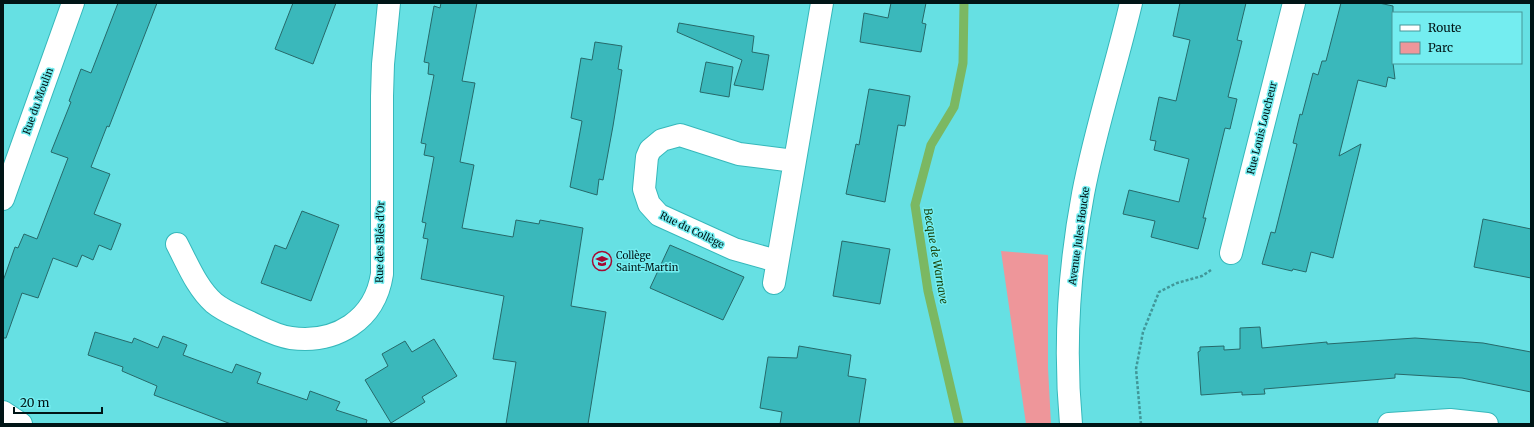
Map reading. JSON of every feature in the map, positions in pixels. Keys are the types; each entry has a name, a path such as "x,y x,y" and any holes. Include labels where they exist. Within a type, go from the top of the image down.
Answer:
{"street":[{"name":"Rue du Moulin","path":"3,199 73,3"},
{"name":"Rue des Blés d'Or","path":"177,244 194,276 214,302 224,310 272,333 290,338 322,338 340,332 356,323 367,311 376,298 382,274 382,72 389,3"},
{"path":"774,283 822,3"},
{"name":"Avenue Jules Houcke","path":"1071,424 1068,374 1069,331 1077,239 1092,153 1120,52 1131,3"},
{"name":"Avenue Jules Houcke","path":"1120,52 1141,3"},
{"name":"Rue Louis Loucheur","path":"1231,253 1294,3"},
{"name":"Rue du Collège","path":"777,261 734,250 659,215 649,204 644,189 647,157 650,150 662,140 680,135 739,154 794,161"},
{"path":"3,412 21,424"},
{"path":"1389,424 1450,420 1487,424"}],"path":[{"path":"1141,424 1136,368 1143,332 1159,292 1177,283 1202,276 1211,270 1212,265"}],"green space":[{"path":"1001,251 1048,255 1048,368 1051,424 1026,424"}],"building":[{"path":"118,3 157,3 109,127 107,126 91,167 110,174 94,214 121,224 111,250 99,245 93,260 82,255 77,267 53,258 38,298 22,293 6,338 3,338 3,281 15,247 18,248 24,234 37,239 68,158 51,152 71,102 69,101 81,69 91,73"},
{"path":"293,3 336,3 313,64 275,49"},
{"path":"441,3 477,3 462,81 475,83 460,162 474,165 462,228 513,237 516,220 539,224 540,220 583,228 571,306 606,312 588,424 506,424 516,362 493,359 504,296 421,279 428,239 423,238 426,223 422,222 434,157 424,155 426,144 421,143 434,75 428,74 429,63 424,62 434,6 440,8"},
{"path":"891,3 926,3 922,23 926,24 921,52 860,42 864,13 888,18"},
{"path":"1180,3 1246,3 1237,40 1242,41 1228,97 1237,99 1230,129 1225,128 1203,218 1206,218 1198,249 1151,237 1155,221 1123,214 1129,190 1179,202 1189,159 1154,150 1156,141 1150,140 1159,97 1176,101 1190,40 1173,36"},
{"path":"1341,3 1379,3 1393,6 1392,64 1395,79 1388,77 1386,87 1358,80 1339,156 1361,144 1333,258 1311,252 1306,272 1293,269 1292,271 1262,264 1271,232 1275,233 1297,144 1293,143 1300,114 1302,115 1313,73 1318,75 1322,61 1326,61"},
{"path":"679,23 754,36 752,52 769,55 763,90 734,85 742,60 677,32"},
{"path":"595,42 622,46 618,69 622,70 613,126 603,180 599,179 597,195 570,187 582,121 571,118 581,58 592,60"},
{"path":"706,62 733,67 729,97 700,92"},
{"path":"869,89 910,96 905,126 898,125 885,202 846,194 856,144 859,145"},
{"path":"302,211 339,225 311,301 261,283 275,245 286,249"},
{"path":"1483,219 1531,229 1531,278 1474,267"},
{"path":"842,241 890,249 880,304 833,296"},
{"path":"670,245 744,277 723,320 650,288"},
{"path":"1260,327 1262,348 1327,342 1327,344 1415,338 1483,343 1531,352 1531,392 1462,378 1395,374 1395,378 1264,389 1265,394 1242,395 1242,392 1201,395 1198,352 1200,351 1200,347 1224,346 1224,350 1240,349 1240,328"},
{"path":"95,332 132,343 134,338 158,348 163,336 187,345 183,355 232,373 236,364 261,373 257,383 307,400 310,391 340,402 336,410 367,420 366,424 231,424 154,395 157,386 122,371 123,367 88,355"},
{"path":"434,339 457,376 422,397 425,402 391,423 365,380 388,366 382,354 405,341 412,352"},
{"path":"799,346 851,355 848,376 866,379 859,424 780,424 782,412 760,408 768,357 797,358"}],"waterway":[{"name":"Becque de Warnave","path":"959,424 928,291 915,205 931,145 954,107 963,63 964,3"}],"place":[{"name":"Collège Saint-Martin","path":"602,261"}]}
